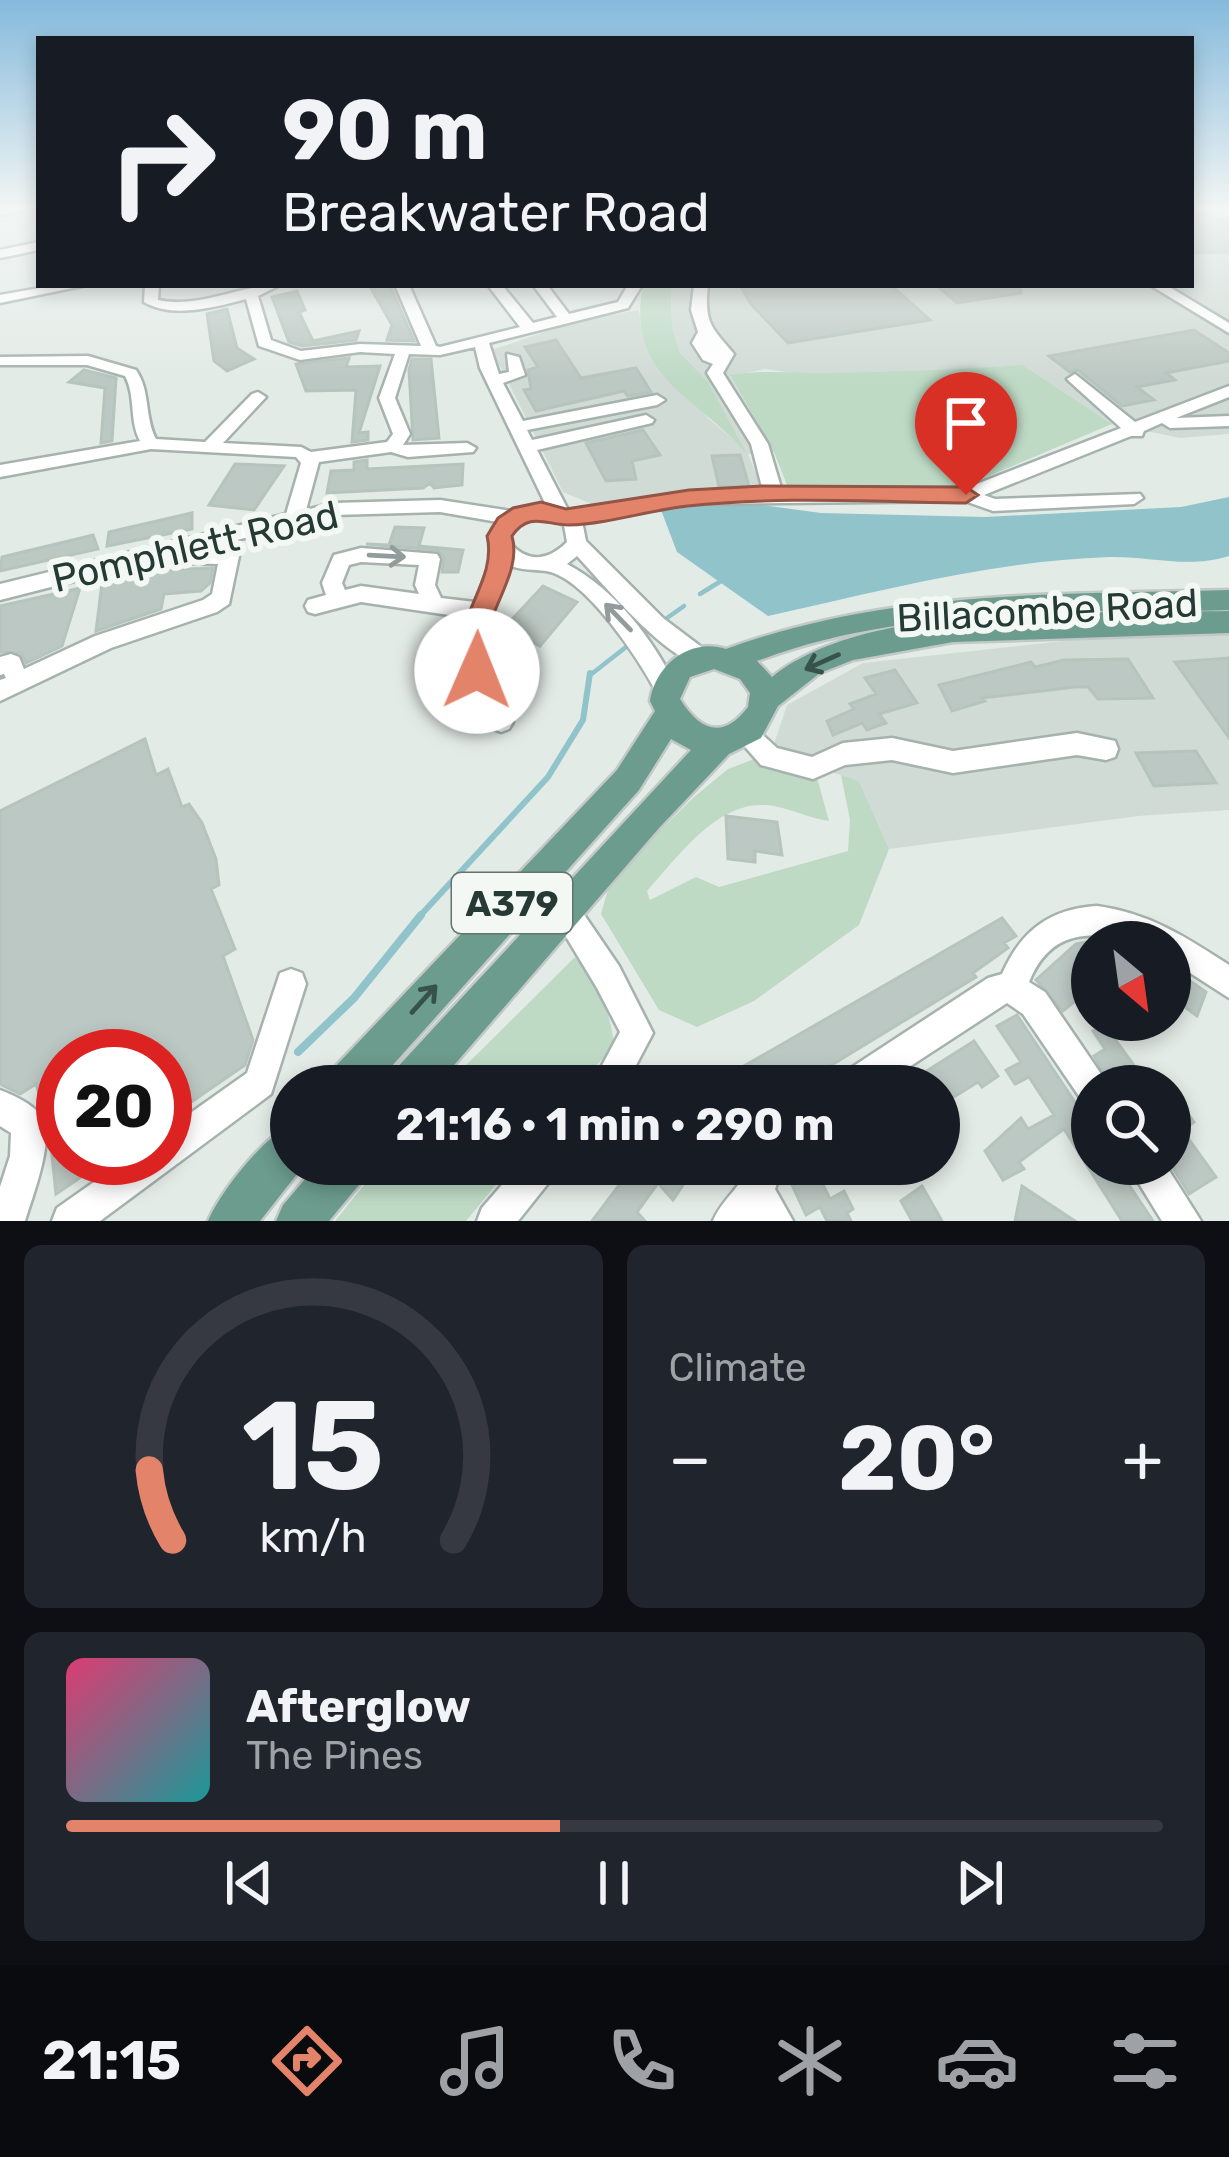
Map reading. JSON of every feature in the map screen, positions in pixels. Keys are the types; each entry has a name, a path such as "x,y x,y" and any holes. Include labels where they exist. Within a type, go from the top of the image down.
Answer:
{"main road":[{"name":"Billacombe Road","path":"766,699 810,665 904,638 994,619 1229,600"},
{"name":"Billacombe Road","path":"714,659 886,617 1229,622"},
{"path":"714,659 749,671 766,699"},
{"name":"A379","path":"365,1065 628,780 684,664 714,659"},
{"name":"A379","path":"427,1065 564,910 733,738 764,715 766,699"},
{"path":"668,701 682,729 733,738"},
{"path":"231,1221 270,1173"},
{"path":"299,1221 329,1185"}],"street":[{"path":"0,299 63,288"},
{"path":"152,288 152,302 166,309 266,288"},
{"path":"404,288 436,352"},
{"path":"497,288 528,327"},
{"path":"543,288 564,317"},
{"path":"251,294 263,343 299,356 360,348 436,352 474,345 564,317 623,305 633,288"},
{"path":"701,288 698,310 705,332 699,343 708,357 720,362 715,373 754,430 770,468 773,494"},
{"path":"1161,288 1229,329"},
{"path":"1178,288 1229,319"},
{"path":"474,345 578,540 655,624 714,659"},
{"path":"392,447 402,434 387,398 403,351"},
{"path":"495,380 517,375 512,357"},
{"path":"0,361 88,360 131,373 141,393 140,425 152,443"},
{"path":"1075,379 1136,432"},
{"path":"966,495 1136,432 1229,391"},
{"path":"209,447 258,397"},
{"path":"519,428 657,400"},
{"path":"529,446 646,421"},
{"path":"1156,423 1229,421"},
{"path":"0,471 152,443 297,450 308,458 392,447 409,452 467,448"},
{"path":"295,515 310,469 308,458"},
{"path":"501,722 472,654 479,611 502,544 549,483"},
{"name":"Pomphlett Road","path":"0,592 175,551 295,515 408,505 563,515 620,508 669,495 966,495"},
{"path":"966,495 993,505 1134,498"},
{"path":"315,606 361,594 479,611 620,508"},
{"name":"Pomphlett Road","path":"462,511 502,544 541,565"},
{"path":"5,676 210,606 221,598 229,556 175,559 175,551"},
{"path":"337,598 332,583 341,560 384,555 430,559 425,585 433,602"},
{"path":"541,565 578,578 626,626 668,701"},
{"path":"733,738 770,757 813,769 843,754 892,749 932,763 1077,743 1106,749"},
{"path":"564,910 608,977 637,1033 619,1065"},
{"path":"1075,921 1108,921"},
{"path":"1011,988 1018,965 1054,926 1071,922"},
{"path":"1191,957 1229,983"},
{"path":"192,1132 260,1083 291,984"},
{"path":"883,1065 999,989 1011,988 1034,1003 1076,1065"},
{"path":"0,1106 28,1125 27,1156 7,1221"},
{"path":"206,1221 270,1165"},
{"path":"70,1221 120,1185"},
{"path":"495,1221 525,1185"},
{"path":"1158,1185 1183,1221"},
{"path":"731,1221 766,1192"}],"shaded area":[{"path":"1194,265 1229,265 1229,434 1180,438 1112,424 1021,365 930,372 800,374 765,369 730,376 774,452 748,454 762,488 594,505 563,492 492,350 576,321 639,310 643,338 708,418 740,445 708,383 680,353 672,327 671,288 1194,288"},
{"path":"1229,634 1229,810 1138,816 889,849 859,781 771,753 787,705 863,663 1101,637"}],"green space":[{"path":"643,288 671,288 672,327 680,353 708,382 747,454 655,364 640,317"},
{"path":"1022,365 1112,424 965,486 787,485 774,452 730,375 904,371"},
{"path":"770,753 816,774 829,821 765,805 730,813 685,848 647,891 650,900 696,877 719,887 848,851 850,820 841,775 859,781 889,849 859,925 754,1001 697,1027 659,1010 601,914 611,879 694,797 728,769"},
{"path":"575,957 610,1021 614,1045 597,1065 466,1065"},
{"path":"364,1185 496,1185 466,1221 335,1221"}],"water":[{"path":"1229,497 1229,556 1214,560 1109,557 1023,564 768,616 677,552 661,510 739,502 821,513 985,517 1181,507"}],"building":[{"path":"371,288 391,288 414,341 387,340 392,325"},
{"path":"742,288 894,288 930,320 788,343"},
{"path":"940,288 1020,288 1021,293 957,303"},
{"path":"297,291 305,310 299,312 313,341 359,331 356,340 302,346 289,342 272,297"},
{"path":"227,309 237,348 254,359 227,371 214,361 207,314"},
{"path":"1194,330 1229,353 1229,361 1166,373 1175,380 1137,387 1154,400 1122,406 1078,370 1070,372 1049,356"},
{"path":"556,340 581,378 636,368 651,392 628,396 624,391 536,411 524,390 531,389 528,370 538,367 525,347"},
{"path":"349,358 346,367 380,366 359,433 368,432 368,440 352,442 356,390 306,391 296,364"},
{"path":"412,359 431,359 439,438 413,440"},
{"path":"84,370 116,378 112,441 101,443 105,388 69,382"},
{"path":"643,430 660,455 632,461 636,479 606,481 586,443"},
{"path":"740,455 749,486 719,487 712,456"},
{"path":"367,460 367,469 463,464 462,485 434,488 430,483 423,488 327,493 331,471 354,470 354,462"},
{"path":"235,464 284,466 254,510 209,505"},
{"path":"192,513 192,529 107,546 109,532"},
{"path":"395,527 424,528 419,546 463,550 458,572 442,572 444,557 437,550 366,544 389,545"},
{"path":"93,535 98,549 0,571 2,557"},
{"path":"213,568 210,583 201,591 164,594 161,609 96,631 102,583 154,570"},
{"path":"543,586 577,602 540,646 529,640 507,643 505,627"},
{"path":"80,588 62,646 26,663 21,653 0,652 0,606"},
{"path":"1229,658 1229,738 1175,662"},
{"path":"1128,659 1153,698 1098,699 1088,687 1075,687 982,698 985,701 952,711 939,685 1031,662 1035,667 1064,660"},
{"path":"895,670 917,703 879,714 886,723 867,730 862,723 833,735 827,721 854,709 850,704 876,694 865,678"},
{"path":"145,739 156,775 168,769 182,807 189,804 202,823 216,859 219,885 211,889 235,949 223,956 253,1040 245,1065 192,1101 192,1029 36,1029 36,1084 20,1094 0,1084 0,811"},
{"path":"1196,751 1216,783 1154,786 1136,753"},
{"path":"726,816 777,822 782,855 755,851 755,862 728,859"},
{"path":"1002,918 1016,936 1004,943 1008,948 973,973 976,977 831,1065 746,1065"},
{"path":"1071,948 1071,1004 1063,1011 1036,980"},
{"path":"1191,982 1206,992 1197,1016 1191,1012"},
{"path":"1017,1015 1071,1096 1071,1140 1064,1129 1019,1162 1024,1169 1003,1180 985,1151 1021,1118 1028,1129 1054,1115 1029,1077 1015,1084 1006,1070 1021,1062 997,1026"},
{"path":"974,1041 998,1076 960,1093 960,1065 936,1065"},
{"path":"1100,1041 1116,1041 1134,1065 1099,1065 1094,1056 1105,1049"},
{"path":"1191,1142 1216,1177 1189,1194 1183,1185 1191,1185"},
{"path":"619,1185 657,1185 637,1212 645,1221 592,1221"},
{"path":"660,1185 683,1185 673,1200"},
{"path":"792,1185 823,1185 830,1199 844,1191 853,1209 847,1213 851,1221 827,1221 820,1207 806,1215"},
{"path":"1099,1185 1129,1185 1153,1221 1122,1221"},
{"path":"922,1186 942,1221 912,1221 901,1201"},
{"path":"1022,1186 1031,1192 1075,1221 1015,1221"}],"waterway":[{"path":"700,594 721,581"},
{"path":"667,618 684,606"},
{"path":"590,676 626,647"},
{"path":"418,918 548,777 583,720 590,676"},
{"path":"298,1052 354,998 421,915"}],"route":[{"path":"477,671 472,636 504,553 500,536 521,514 541,510 566,517 689,498 762,494 966,495"}]}
